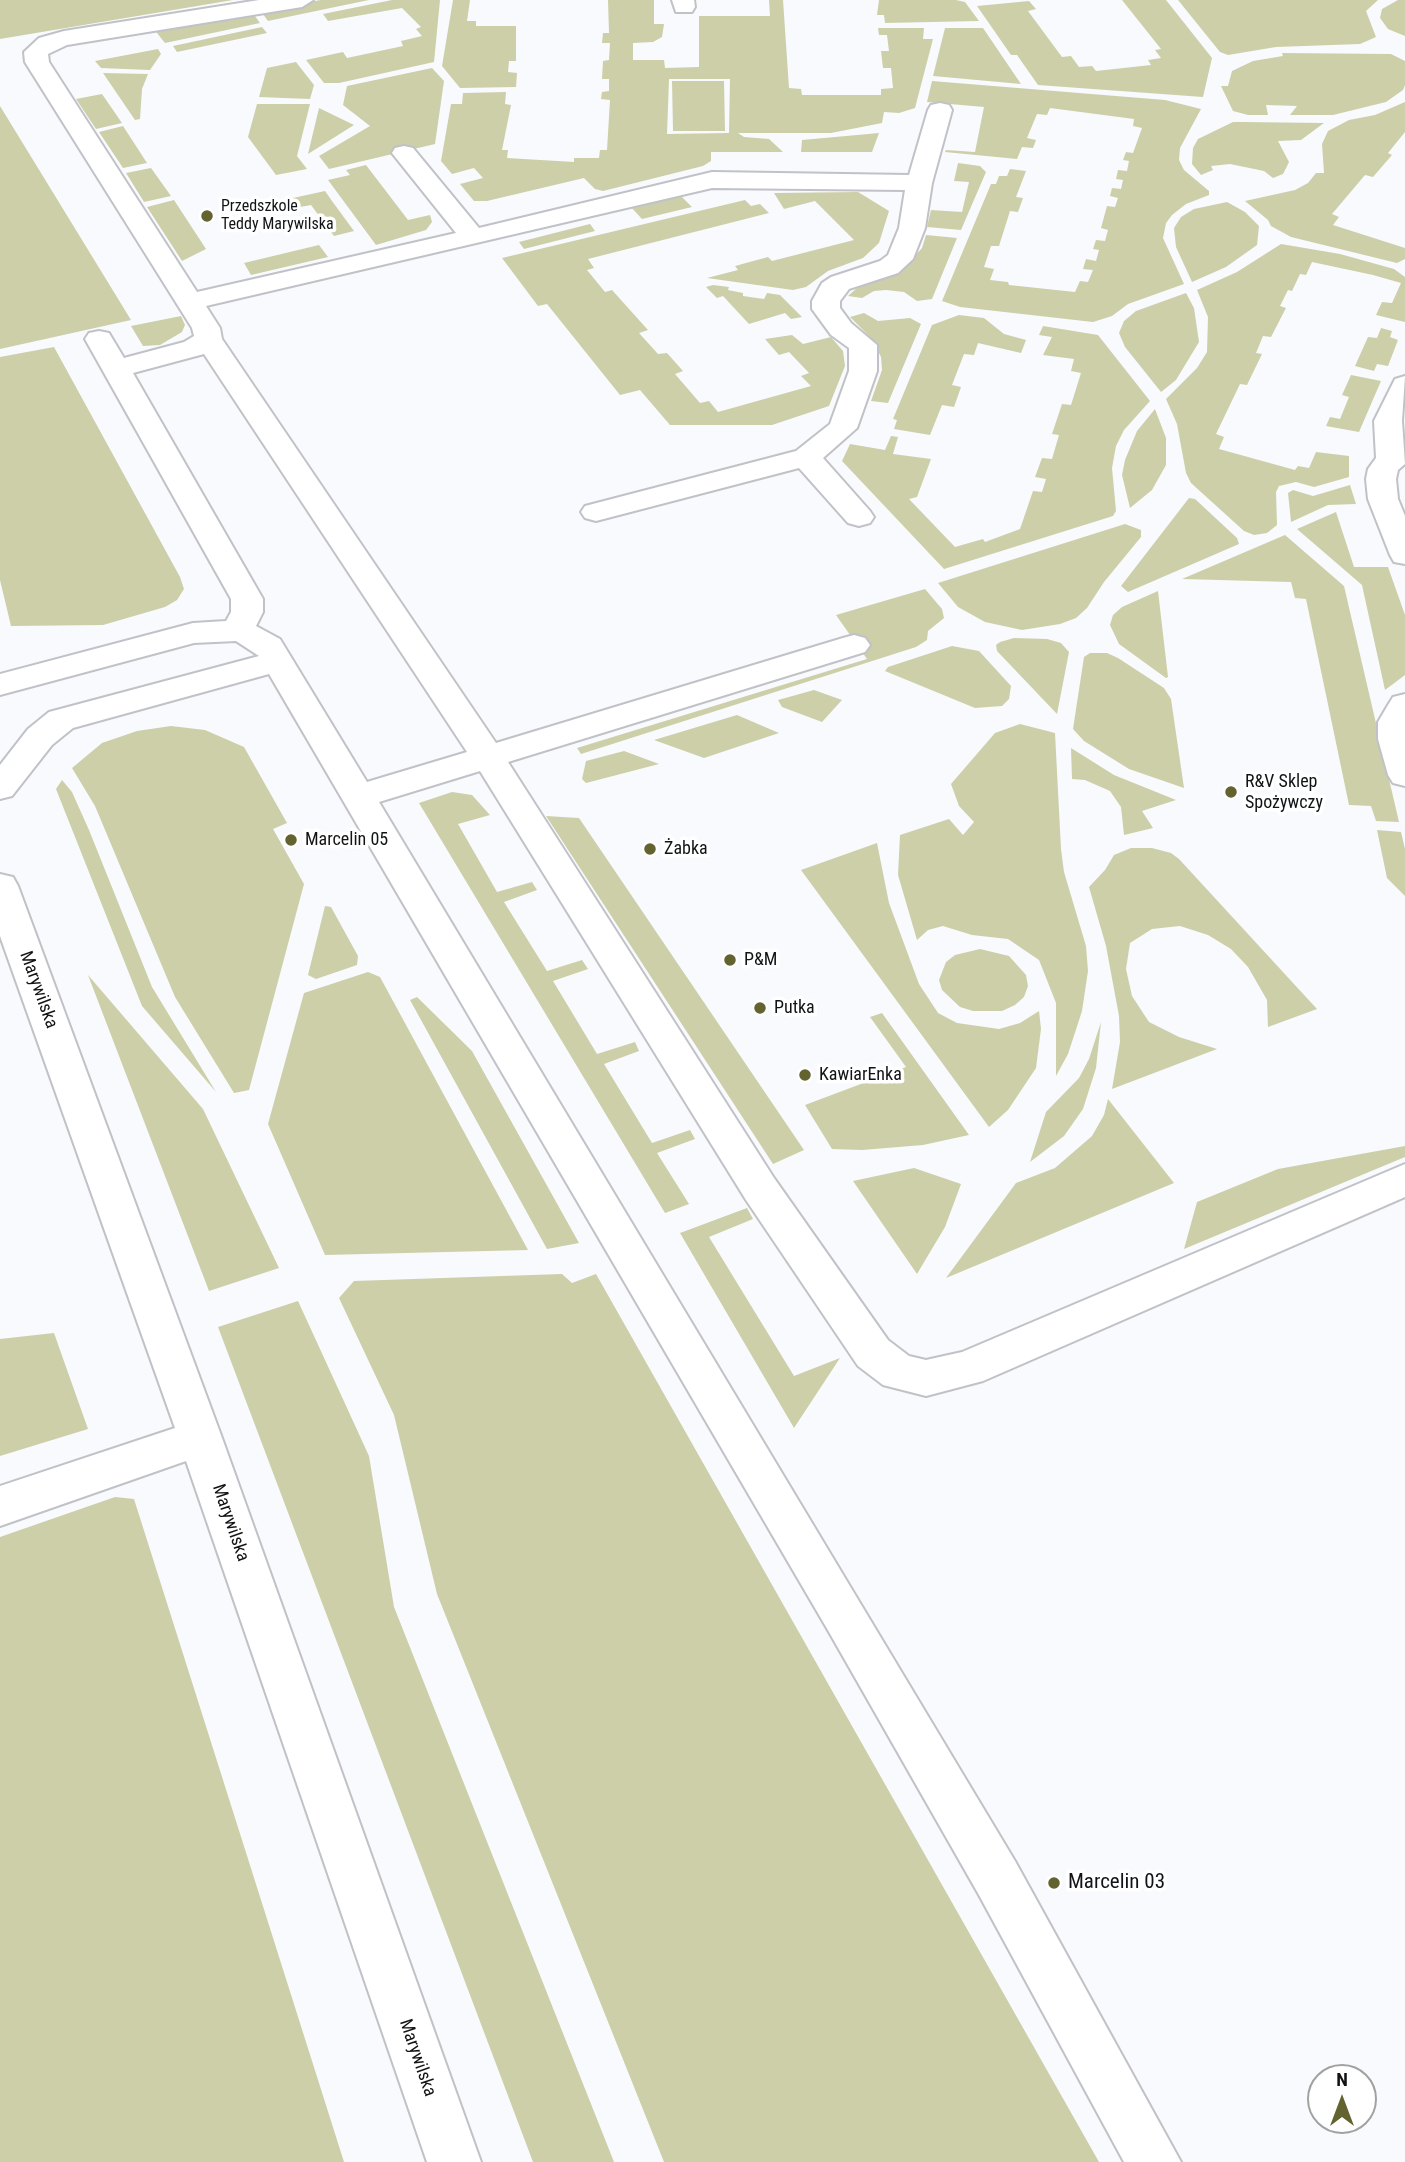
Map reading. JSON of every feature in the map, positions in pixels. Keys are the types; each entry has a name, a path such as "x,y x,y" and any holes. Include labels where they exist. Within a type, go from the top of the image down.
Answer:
{"street":[{"path":"302,0 64,38 47,43 36,52 37,62 190,302 206,328 208,339 488,757 760,1189 873,1353 898,1372 926,1378 968,1368 1405,1180"},
{"path":"596,512 806,457 843,428 863,371 863,345 841,329 826,309 826,301 832,289 840,283 889,267 900,259 910,237 919,183 940,110"},
{"path":"404,153 473,237"},
{"path":"190,302 712,180 919,183"},
{"path":"99,339 247,599 247,612 237,631"},
{"path":"117,369 194,348 208,339"},
{"path":"1405,385 1388,421 1398,456 1383,468 1381,479 1383,499 1405,555"},
{"path":"806,457 859,517"},
{"path":"0,685 193,634 237,631 254,636 269,646 852,1628 996,1878 1154,2162"},
{"path":"358,797 854,645"},
{"path":"0,788 40,737 61,720 278,661"},
{"path":"1405,705 1395,722 1405,775"},
{"name":"Marywilska","path":"0,886 200,1438 454,2162"},
{"path":"0,1506 200,1438"}],"green space":[{"path":"0,0 233,0 0,39"},
{"path":"321,0 369,0 268,21 260,10"},
{"path":"392,0 440,0 434,62 339,83 324,83 306,60 343,52 347,58 403,46 401,41 422,36 416,29 421,27 402,8 328,21 323,14"},
{"path":"453,0 470,0 467,21 476,21 476,26 516,26 516,61 509,61 508,72 517,73 516,87 460,88 442,66"},
{"path":"608,0 654,0 654,24 664,24 662,37 653,42 633,43 633,60 664,60 665,68 699,67 699,16 770,16 769,0 783,0 789,88 801,89 802,95 881,95 881,89 893,88 891,68 883,68 881,51 889,51 887,35 879,35 878,28 924,28 923,39 933,39 915,108 899,113 884,112 882,123 831,133 738,133 744,137 769,139 783,152 711,152 711,161 703,166 603,191 595,189 584,178 487,201 474,201 460,184 483,178 474,168 452,174 441,161 451,104 462,104 463,93 506,92 505,104 511,105 502,150 508,150 507,158 574,162 574,158 599,158 600,150 607,150 610,100 601,99 602,92 609,91 609,79 602,79 603,61 609,60 610,43 602,43 603,33 609,33","holes":["669,79 730,79 729,133 667,134"]},
{"path":"879,0 956,0 965,2 979,21 885,23 884,15 877,15"},
{"path":"1122,0 1166,0 1212,58 1203,97 1038,85 1017,55 1011,55 977,6 1029,1 1036,9 1028,11 1062,57 1071,56 1079,67 1092,66 1096,71 1151,65 1148,60 1161,58 1155,50 1161,49"},
{"path":"1178,0 1378,0 1366,11 1376,37 1360,44 1276,47 1228,55 1220,52"},
{"path":"1398,0 1405,0 1405,36 1388,29 1380,18 1382,9"},
{"path":"252,12 260,23 165,43 153,28"},
{"path":"262,27 267,33 177,52 173,46"},
{"path":"945,28 983,28 1021,84 933,76"},
{"path":"158,49 161,54 150,70 101,68 95,61"},
{"path":"1282,53 1391,54 1405,61 1405,85 1403,90 1386,102 1333,115 1290,115 1297,106 1266,105 1268,115 1248,115 1233,111 1221,86 1228,86 1232,71 1253,61 1283,56"},
{"path":"296,62 314,85 310,99 259,97 267,68"},
{"path":"432,68 444,81 435,144 329,169 319,156 370,126 343,105 347,86"},
{"path":"103,73 148,74 142,89 140,119 135,120"},
{"path":"672,81 724,81 725,131 673,131"},
{"path":"932,81 1165,100 1201,109 1180,148 1179,160 1184,170 1209,191 1209,195 1186,204 1172,215 1166,223 1163,238 1184,284 1128,304 1112,316 1093,322 960,307 942,301 991,184 996,184 999,176 1007,176 1010,169 1026,171 1016,197 1023,198 1018,212 1010,211 999,246 991,246 984,267 994,269 990,280 1008,282 1009,285 1075,292 1080,281 1088,282 1093,270 1083,269 1086,259 1096,261 1099,250 1093,249 1096,240 1105,241 1108,230 1101,228 1107,206 1115,207 1118,198 1110,196 1112,188 1121,189 1123,180 1116,179 1118,170 1127,171 1129,161 1123,160 1126,152 1133,153 1142,128 1133,126 1134,119 1050,108 1047,115 1037,114 1027,138 1036,140 1033,148 1022,147 1017,159 945,152 975,152 984,107 927,102"},
{"path":"102,94 122,123 96,129 76,99"},
{"path":"1405,102 1405,132 1388,153 1392,155 1373,177 1365,175 1332,214 1339,217 1333,225 1405,248 1405,259 1397,263 1291,237 1271,226 1268,220 1245,201 1295,190 1308,183 1316,173 1324,173 1322,144 1328,131 1349,120 1375,115"},
{"path":"257,104 310,104 297,156 307,169 276,175 248,137"},
{"path":"0,106 131,320 0,349"},
{"path":"319,108 354,125 308,154"},
{"path":"1233,122 1324,123 1301,140 1278,141 1289,162 1283,174 1273,178 1264,171 1230,164 1211,166 1213,170 1201,175 1192,164 1193,148 1198,139"},
{"path":"123,126 147,163 123,168 99,132"},
{"path":"879,133 872,152 801,152 802,140"},
{"path":"958,163 980,166 986,172 961,230 927,227 931,210 962,212 969,182 954,181"},
{"path":"366,165 408,220 430,215 432,222 426,230 376,245 328,180 350,175 346,170"},
{"path":"151,168 171,196 144,202 126,173"},
{"path":"325,191 354,231 334,236 311,205 300,207 293,198"},
{"path":"858,192 889,211 879,243 863,258 828,271 806,287 793,290 707,278 738,270 735,266 768,257 772,261 854,240 815,201 784,209 774,193"},
{"path":"679,194 692,207 642,219 630,206"},
{"path":"174,200 206,249 182,261 147,207"},
{"path":"745,200 751,206 760,204 769,213 588,259 594,268 587,270 605,292 612,290 648,330 639,333 658,354 667,353 683,371 675,374 700,403 709,401 718,412 811,386 801,376 809,373 789,352 779,355 765,339 792,335 803,344 831,337 843,351 845,366 829,406 772,425 670,425 640,390 620,395 547,304 538,306 502,258"},
{"path":"1227,202 1245,212 1259,226 1257,245 1226,267 1192,282 1176,247 1174,228 1181,217 1194,209"},
{"path":"590,224 595,231 524,249 519,242"},
{"path":"926,235 957,238 932,299 917,301 904,292 886,290 874,291 862,298 848,296 857,288 904,268 922,248"},
{"path":"1281,244 1340,254 1394,269 1405,277 1405,322 1376,315 1382,302 1392,303 1401,283 1373,275 1312,262 1306,275 1300,274 1292,291 1288,290 1280,306 1286,308 1271,337 1263,336 1256,353 1262,354 1247,385 1240,384 1216,434 1224,437 1219,449 1295,470 1298,466 1309,468 1316,452 1349,456 1349,477 1314,487 1296,482 1279,486 1276,492 1277,525 1267,533 1254,535 1244,531 1191,483 1186,473 1177,424 1166,399 1197,368 1207,352 1208,317 1197,290 1237,272"},
{"path":"319,245 328,257 251,275 244,263"},
{"path":"706,287 729,287 728,290 743,293 743,296 764,299 767,293 780,295 802,317 791,319 785,313 749,324 723,296 717,298"},
{"path":"1186,293 1194,308 1199,342 1176,380 1161,392 1125,347 1119,333 1124,321 1136,311"},
{"path":"864,313 878,321 910,318 921,324 888,403 871,401 882,370 881,357 872,339 850,317"},
{"path":"959,315 984,318 1004,334 1026,340 1021,353 978,343 974,355 964,354 952,385 961,387 954,407 942,405 930,435 894,429 897,420 893,419 932,325"},
{"path":"181,316 185,325 182,332 160,345 143,346 131,326"},
{"path":"1043,326 1098,335 1150,401 1124,430 1116,446 1112,468 1116,511 1113,516 944,569 842,461 850,444 885,450 891,436 898,437 893,454 931,459 917,497 909,499 955,547 983,539 985,542 1020,529 1033,491 1042,492 1046,479 1035,477 1042,458 1052,459 1059,435 1052,434 1062,404 1071,405 1081,373 1071,371 1074,359 1043,355 1052,337 1039,335"},
{"path":"1381,328 1392,331 1390,337 1398,340 1388,366 1377,364 1374,371 1355,366 1368,337 1377,338"},
{"path":"54,347 180,577 184,589 177,600 165,607 103,625 11,626 0,580 0,357"},
{"path":"1351,375 1381,381 1359,432 1326,426 1330,417 1340,419 1349,397 1342,395"},
{"path":"1155,409 1166,438 1166,465 1152,490 1130,508 1122,475 1125,460 1137,431"},
{"path":"1350,485 1356,504 1328,505 1291,522 1288,493 1293,490 1313,496"},
{"path":"1189,498 1195,499 1237,538 1239,544 1128,592 1121,586"},
{"path":"1336,512 1354,567 1388,567 1405,615 1405,675 1385,690 1362,585 1297,529"},
{"path":"1125,524 1141,530 1141,537 1104,582 1087,608 1076,618 1060,624 1022,630 985,622 958,607 938,583"},
{"path":"1285,535 1344,586 1399,822 1376,821 1371,806 1349,805 1306,599 1295,598 1291,582 1182,579"},
{"path":"925,589 942,609 944,618 928,631 927,640 916,647 581,754 577,748 867,659 836,615"},
{"path":"1158,591 1166,678 1119,644 1110,625 1113,615 1122,607"},
{"path":"1014,638 1047,639 1061,643 1069,652 1057,714 997,651 996,645"},
{"path":"952,646 979,651 1011,686 1009,699 1002,706 975,708 885,671 888,667"},
{"path":"1090,653 1107,653 1118,658 1164,688 1171,699 1184,788 1129,769 1084,741 1073,729 1084,657"},
{"path":"814,690 842,700 822,722 782,707 778,700"},
{"path":"737,715 779,733 704,758 654,740"},
{"path":"1020,724 1055,733 1064,872 1086,946 1088,971 1082,1011 1068,1054 1056,1076 1056,1003 1039,960 1008,939 972,935 943,926 928,930 917,940 898,875 900,835 949,819 963,835 974,822 959,806 951,784 995,733"},
{"path":"171,726 205,730 244,747 287,823 273,829 304,884 249,1090 234,1093 175,997 95,806 72,768 102,743 137,731"},
{"path":"1071,748 1114,775 1176,800 1142,811 1153,828 1124,835 1121,807 1110,791 1085,780 1072,779"},
{"path":"624,751 659,764 586,783 582,779 586,761"},
{"path":"62,780 72,792 89,830 152,987 216,1092 142,1006 56,789"},
{"path":"452,792 472,795 490,815 458,824 497,892 532,882 537,890 504,902 547,971 582,960 588,969 553,981 597,1054 635,1042 639,1051 604,1064 652,1143 690,1130 695,1139 657,1153 689,1204 665,1213 419,803"},
{"path":"546,816 579,818 804,1150 773,1164"},
{"path":"1377,830 1401,832 1405,849 1405,896 1387,878"},
{"path":"877,843 889,903 919,984 938,1013 957,1023 999,1029 1020,1023 1039,1011 1041,1029 1036,1068 1008,1110 989,1127 801,870"},
{"path":"1131,848 1152,848 1171,853 1179,859 1317,1009 1268,1027 1267,1000 1248,967 1231,949 1208,935 1180,926 1152,929 1130,943 1126,969 1132,996 1149,1022 1179,1037 1217,1049 1112,1089 1120,1042 1119,1016 1106,946 1089,887 1105,870 1114,855"},
{"path":"325,906 331,907 358,956 357,965 316,979 308,975"},
{"path":"980,949 1009,956 1026,975 1028,986 1024,997 1015,1005 1002,1011 973,1011 960,1007 942,990 939,980 946,962 955,955"},
{"path":"368,972 380,977 528,1250 325,1255 268,1124 304,993"},
{"path":"88,975 203,1109 279,1268 209,1291"},
{"path":"417,997 472,1051 579,1243 547,1249 410,1000"},
{"path":"882,1013 969,1135 923,1145 862,1150 832,1149 805,1105 906,1067 870,1017"},
{"path":"1101,1022 1096,1068 1083,1109 1064,1136 1030,1162 1046,1112 1079,1078 1089,1059"},
{"path":"1108,1099 1174,1183 946,1278 1016,1183 1055,1168 1092,1136 1104,1115"},
{"path":"1405,1146 1405,1157 1184,1249 1197,1202 1278,1169"},
{"path":"914,1168 961,1184 945,1227 917,1274 853,1181"},
{"path":"747,1208 753,1219 709,1237 794,1376 840,1358 794,1428 680,1233"},
{"path":"562,1274 572,1283 596,1274 1099,2162 664,2162 437,1594 394,1415 339,1298 354,1281"},
{"path":"298,1301 369,1456 394,1607 614,2162 533,2162 218,1327"},
{"path":"54,1333 88,1429 0,1456 0,1339"},
{"path":"115,1497 134,1499 344,2162 0,2162 0,1537"}],"place":[{"name":"Przedszkole Teddy Marywilska","path":"207,216"},
{"name":"R&V Sklep Spożywczy","path":"1231,792"},
{"name":"Marcelin 05","path":"291,840"},
{"name":"Żabka","path":"650,849"},
{"name":"P&M","path":"730,960"},
{"name":"Putka","path":"760,1008"},
{"name":"KawiarEnka","path":"805,1075"},
{"name":"Marcelin 03","path":"1054,1883"}]}
